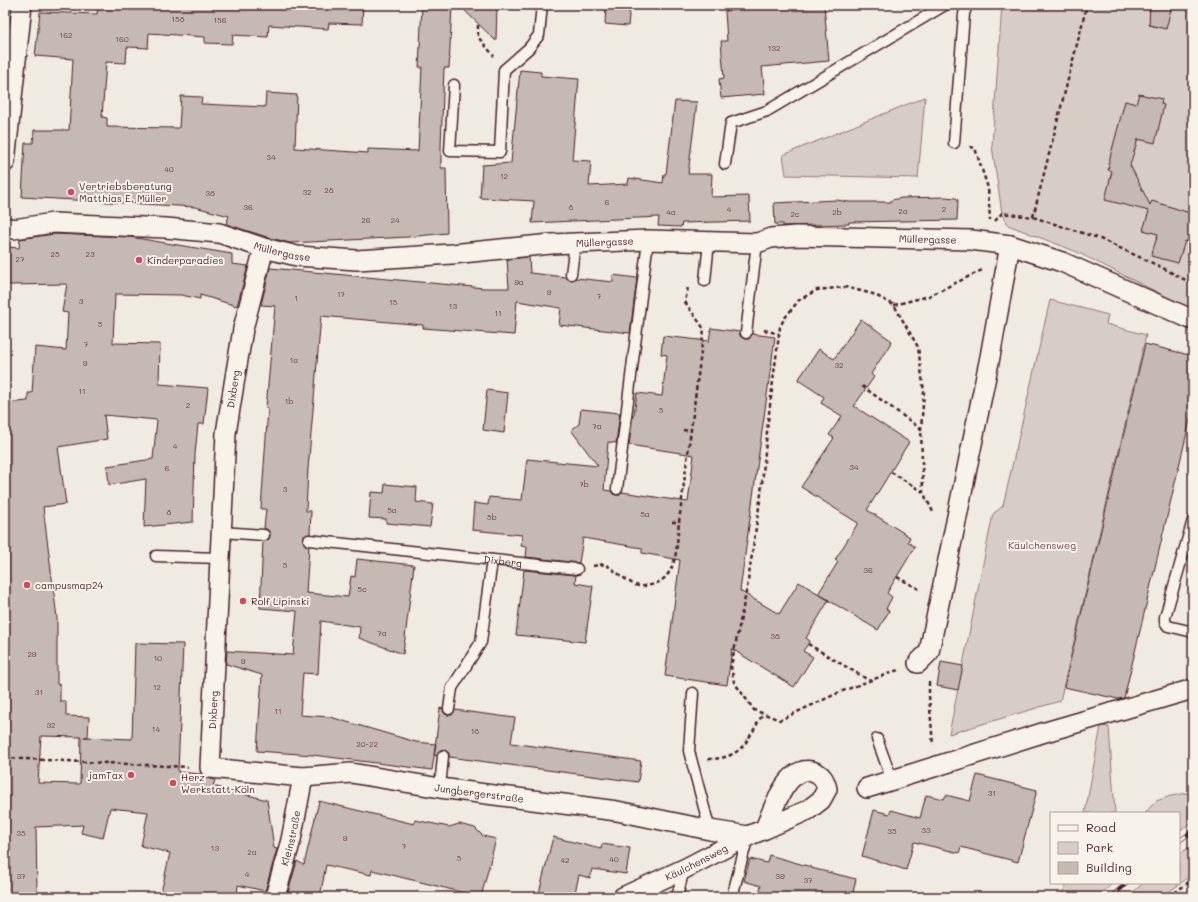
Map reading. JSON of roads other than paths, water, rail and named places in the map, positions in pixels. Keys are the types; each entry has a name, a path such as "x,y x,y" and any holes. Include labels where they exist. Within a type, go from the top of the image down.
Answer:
{"street":[{"path":"5,162 22,5"},
{"name":"Müllergasse","path":"5,227 14,229 54,223 166,228 219,233 264,248 297,256 357,260 452,254 551,244 648,240 757,243 771,238 796,236 971,240 1010,245 1062,262 1193,320"},
{"path":"923,657 954,531 990,357 1010,245"},
{"name":"Dixberg","path":"210,768 226,433 243,329 264,248"},
{"path":"867,788 1042,733 1193,689"},
{"name":"Jungbergerstraße","path":"210,768 303,777 351,773 440,788 617,811 710,830 756,833"},
{"name":"Kleinstraße","path":"275,897 291,840 303,777"},
{"name":"Käulchensweg","path":"623,897 684,869 756,833"}],"lane":[{"path":"454,84 450,151 500,152 504,70 529,48 539,35 542,5"},
{"path":"725,164 731,123 767,111 945,5"},
{"path":"954,144 964,14 967,5"},
{"path":"616,489 648,240"},
{"path":"705,281 709,242"},
{"path":"571,274 575,243"},
{"path":"746,333 757,243"},
{"path":"1193,520 1165,617 1165,622 1168,626 1193,632"},
{"path":"221,532 264,535"},
{"name":"Dixberg","path":"309,540 577,569"},
{"path":"156,556 220,558"},
{"path":"448,710 452,688 480,642 492,560"},
{"path":"693,693 689,751 710,830"},
{"path":"877,738 892,780"},
{"path":"440,788 443,756"},
{"name":"Käulchensweg","path":"732,897 756,833"},
{"path":"676,897 684,869"}],"railway":[{"path":"1180,840 1193,831"},
{"path":"1111,897 1126,884"}],"place":[{"name":"Vertriebsberatung Matthias E. Müller","path":"71,192"},
{"name":"Kinderparadies","path":"139,260"},
{"name":"campusmap24","path":"27,585"},
{"name":"Rolf Lipinski","path":"243,601"},
{"name":"jamTax","path":"131,775"},
{"name":"Herz Werkstatt-Köln","path":"173,783"}]}
